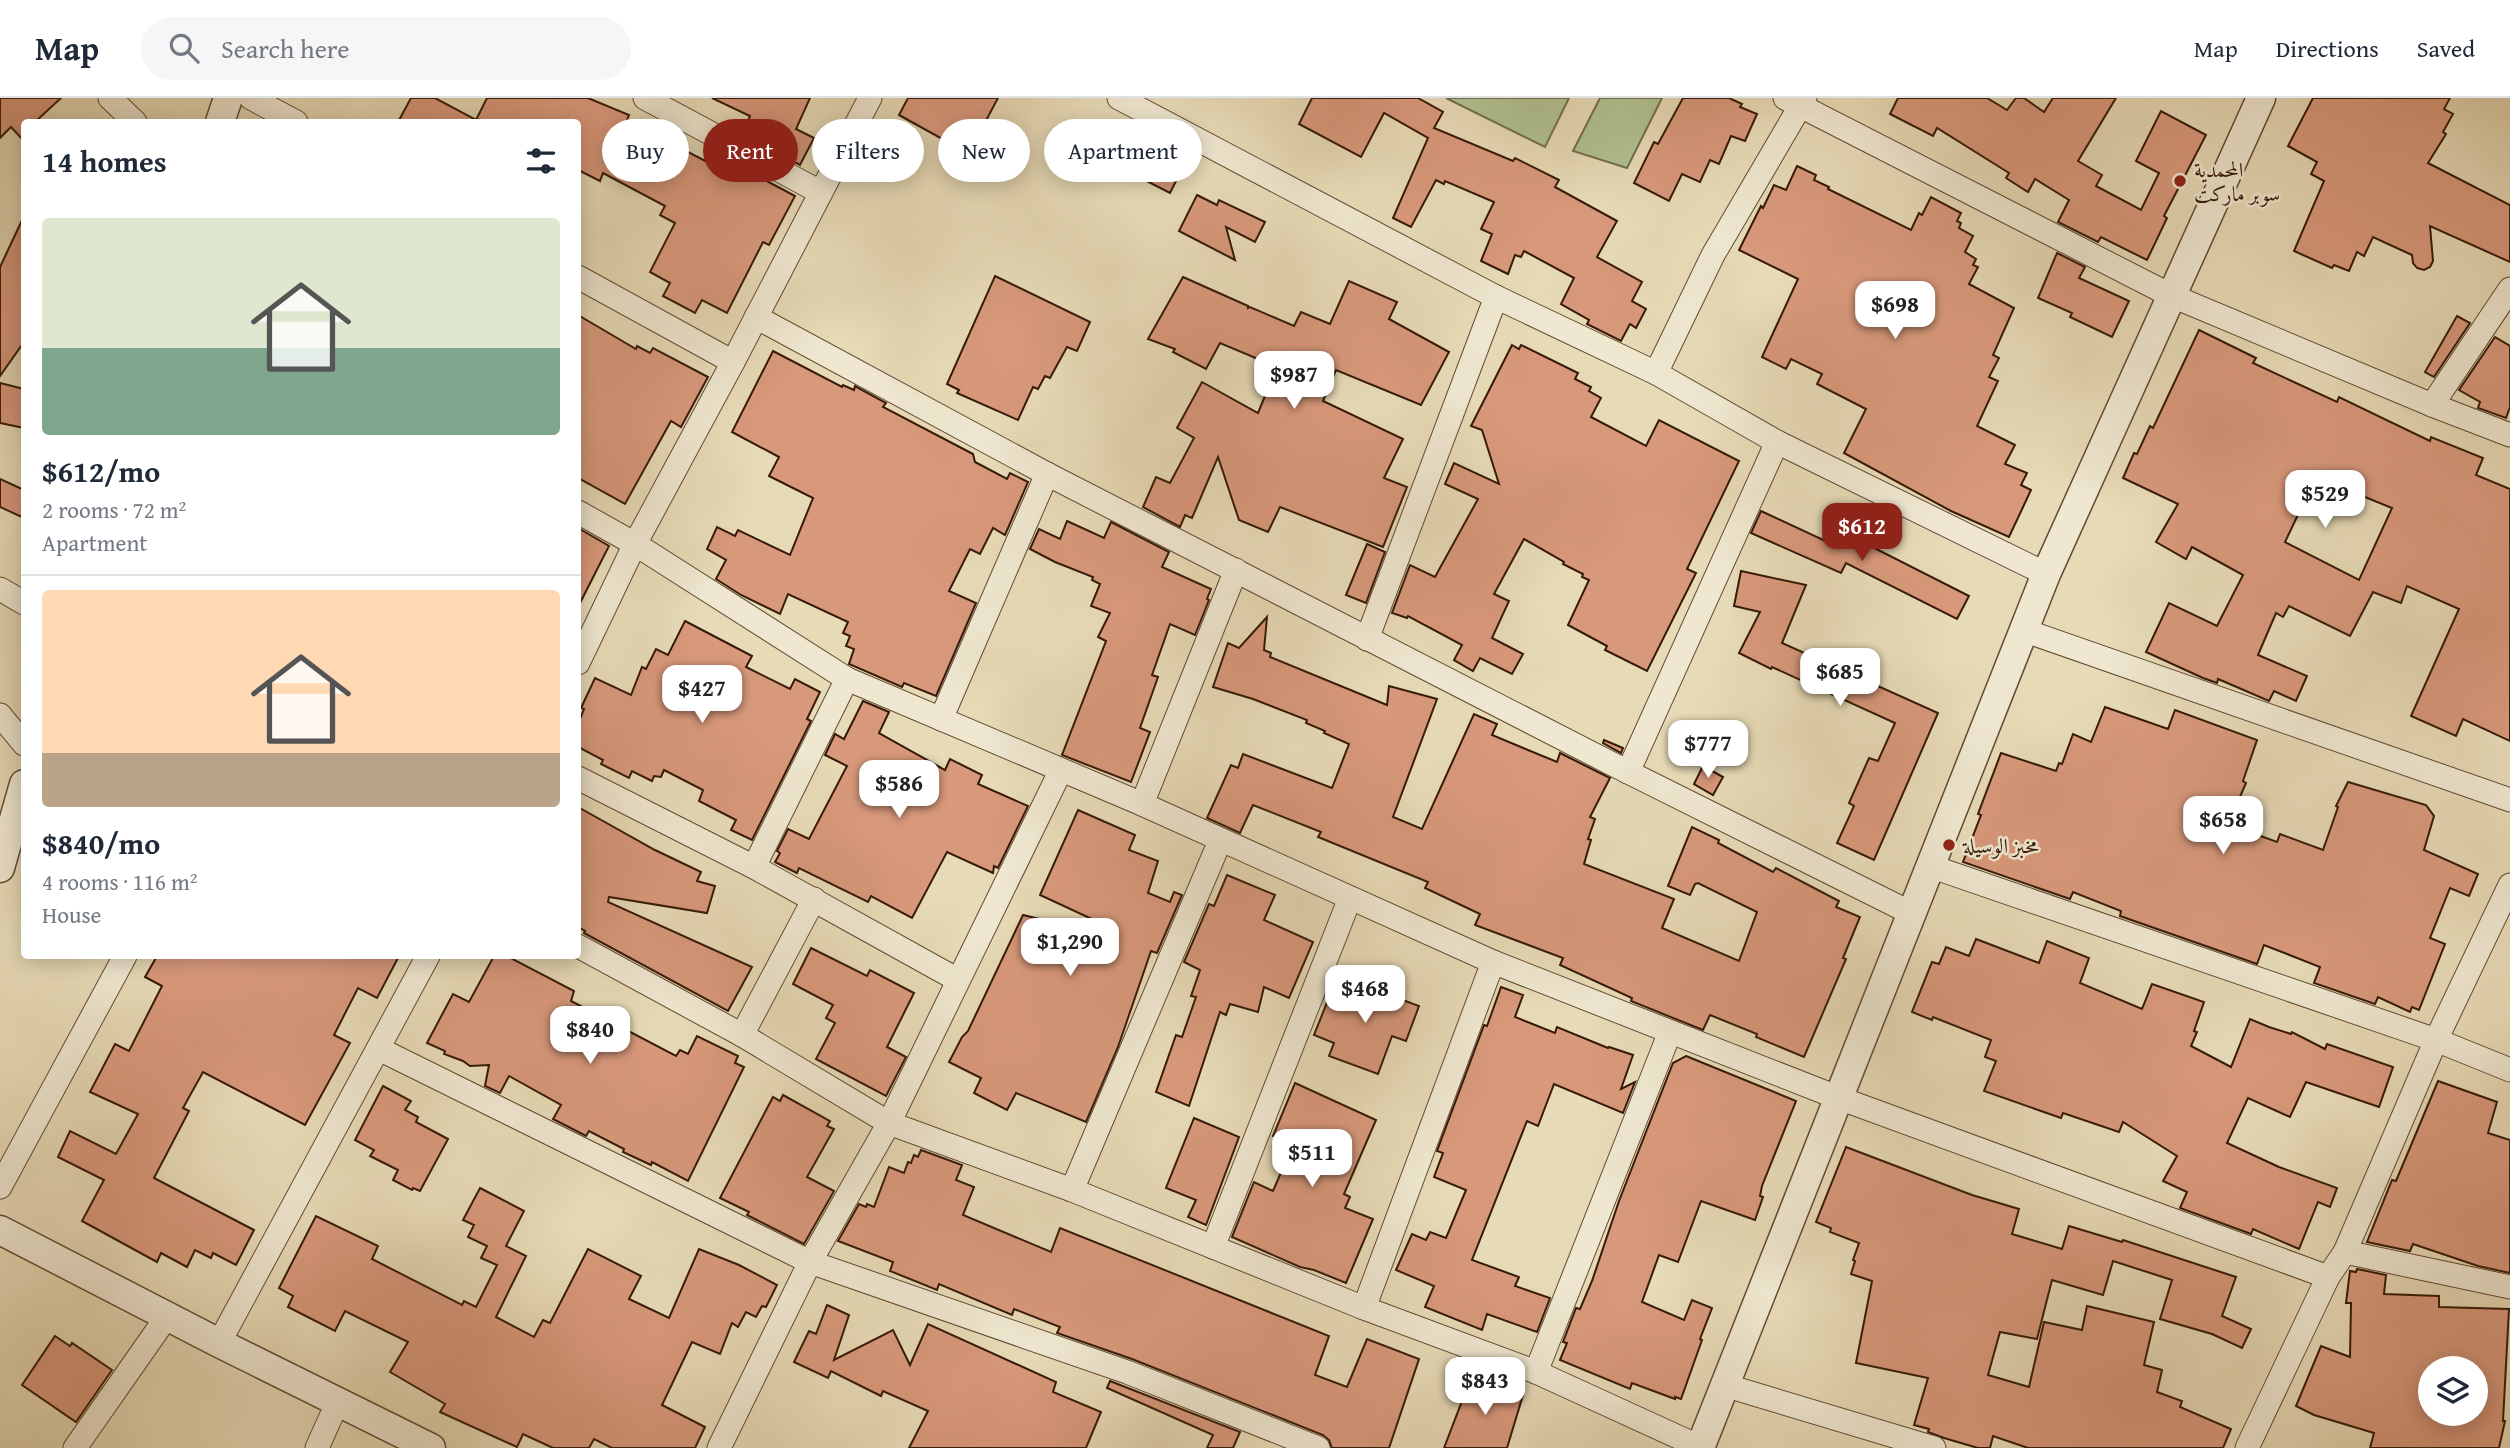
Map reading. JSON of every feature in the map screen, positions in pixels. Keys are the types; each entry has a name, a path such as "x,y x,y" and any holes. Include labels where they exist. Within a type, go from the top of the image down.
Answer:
{"street":[{"path":"110,98 132,119"},
{"path":"221,119 228,98"},
{"path":"251,98 290,119"},
{"path":"645,98 820,192"},
{"path":"581,657 635,544 870,98"},
{"path":"1119,98 1496,297 1656,373 1777,442 2046,574"},
{"path":"581,948 742,1035 889,1123 1072,1190 1364,1308 1536,1372 1700,1448 2046,574 2260,98"},
{"path":"1656,373 1713,255 1796,101 2171,295 2510,435"},
{"path":"581,279 733,362"},
{"path":"2432,405 2510,289"},
{"path":"1367,639 1496,297"},
{"path":"756,317 1047,474 1628,772 1911,913"},
{"path":"1628,772 1777,442"},
{"path":"942,719 1047,474"},
{"path":"581,514 635,544 847,679 1142,804 1493,962 1839,1098 2328,1277"},
{"path":"1142,804 1236,570"},
{"path":"0,589 21,601"},
{"path":"2023,630 2510,800"},
{"path":"754,867 847,679"},
{"path":"0,715 21,740"},
{"path":"719,1448 810,1262 889,1123 1061,770"},
{"path":"581,780 754,867 958,979"},
{"path":"0,868 21,794"},
{"path":"1072,1190 1220,841"},
{"path":"1930,866 2436,1040 2510,1070"},
{"path":"2247,1448 2328,1277 2345,1252 2436,1040 2510,885"},
{"path":"1213,1247 1350,898"},
{"path":"742,1035 814,899"},
{"path":"0,1187 123,959"},
{"path":"219,1343 426,959"},
{"path":"1364,1308 1493,962"},
{"path":"1536,1372 1670,1032"},
{"path":"379,1049 810,1262 1128,1372 1318,1448"},
{"path":"0,1230 431,1448"},
{"path":"2345,1252 2510,1287"},
{"path":"75,1448 168,1315"},
{"path":"1724,1385 1934,1448"},
{"path":"317,1448 338,1401"}],"green space":[{"path":"1446,98 1569,98 1545,147"},
{"path":"1600,98 1662,98 1627,168 1573,151"}],"building":[{"path":"0,98 61,98 38,119 21,119 21,138 11,127 0,138"},
{"path":"411,98 435,98 474,119 400,119"},
{"path":"487,98 588,98 629,115 627,119 602,119 600,181 581,172 581,119 476,119"},
{"path":"712,98 810,98 798,125 798,119 749,119 750,116"},
{"path":"908,98 998,98 987,119 938,119 938,137 924,129 924,119 906,119 899,115"},
{"path":"1312,98 1418,98 1443,112 1434,128 1513,161 1515,158 1559,180 1555,187 1617,221 1597,257 1642,282 1632,301 1646,309 1636,328 1630,324 1621,341 1587,324 1589,320 1561,304 1574,278 1524,251 1521,257 1515,255 1508,274 1481,261 1492,234 1481,229 1494,202 1445,181 1444,184 1436,180 1411,227 1393,218 1428,138 1384,113 1361,157 1299,124"},
{"path":"1683,98 1729,98 1742,104 1740,107 1757,114 1745,141 1731,136 1719,164 1710,160 1700,182 1682,174 1669,201 1634,183 1654,142 1658,144"},
{"path":"1898,98 1987,98 2007,110 2016,98 2024,98 2044,112 2053,98 2116,98 2078,161 2102,175 2096,186 2141,210 2159,173 2136,161 2161,111 2206,135 2164,216 2167,218 2147,260 2101,237 2098,242 2058,222 2069,200 2035,179 2028,192 2006,178 2009,173 1937,128 1933,136 1890,114"},
{"path":"2313,98 2450,98 2444,109 2453,114 2443,132 2446,134 2428,163 2510,205 2510,262 2430,226 2433,261 2430,267 2424,270 2413,263 2412,255 2373,237 2364,256 2357,252 2349,271 2334,265 2332,268 2294,251 2324,181 2311,174 2317,162 2288,146"},
{"path":"798,130 812,137 800,165 798,164"},
{"path":"689,153 703,160 703,182 769,182 795,196 769,245 763,242 727,313 702,300 695,313 663,296 670,283 650,272 675,223 660,215 665,206 620,182 689,182"},
{"path":"1797,166 1816,175 1814,180 1829,187 1828,189 1911,230 1931,197 1961,213 1957,221 1961,223 1959,228 1973,236 1965,252 1976,259 1973,265 1978,267 1969,284 2014,308 1993,355 1999,358 1989,377 1998,381 1977,426 2015,445 2005,464 2027,473 2021,485 2031,490 2009,537 1951,511 1844,453 1866,409 1817,384 1822,374 1791,359 1786,369 1762,357 1798,279 1739,250 1774,185 1786,190"},
{"path":"1148,182 1176,182 1170,193"},
{"path":"1197,195 1217,205 1219,200 1265,222 1255,242 1226,227 1235,260 1179,231"},
{"path":"21,222 21,346 0,376 0,267"},
{"path":"2057,253 2085,267 2079,278 2129,301 2112,337 2070,317 2072,313 2038,298"},
{"path":"995,276 1090,322 1077,351 1067,347 1050,378 1045,376 1038,389 1033,387 1018,420 957,393 959,390 947,384"},
{"path":"1183,277 1248,308 1294,326 1301,312 1330,324 1349,281 1397,302 1389,319 1449,352 1421,405 1336,370 1323,401 1403,439 1384,478 1407,487 1383,547 1280,507 1268,532 1239,520 1218,457 1192,518 1185,515 1180,527 1143,507 1156,477 1170,483 1194,438 1177,428 1202,382 1258,413 1277,367 1220,343 1206,369 1173,352 1175,349 1148,339"},
{"path":"2457,316 2470,323 2434,377 2425,372"},
{"path":"581,317 636,349 637,346 650,353 653,348 708,377 681,427 671,421 625,504 581,480"},
{"path":"2199,330 2256,358 2253,363 2337,402 2339,397 2430,441 2431,437 2483,458 2476,475 2510,489 2510,741 2463,719 2456,736 2411,716 2459,609 2407,586 2401,603 2373,592 2350,636 2289,606 2283,617 2276,613 2258,655 2307,676 2296,701 2274,691 2269,701 2218,679 2217,683 2203,678 2146,652 2169,603 2217,626 2243,575 2192,547 2186,559 2156,542 2178,504 2123,478 2150,426 2153,428","holes":["2316,477 2392,508 2359,580 2285,542"]},
{"path":"2495,337 2510,346 2510,407 2506,418 2478,408 2480,402 2459,390"},
{"path":"1512,345 1519,349 1521,345 1578,373 1575,379 1591,387 1589,391 1601,398 1591,417 1646,446 1659,420 1739,461 1687,569 1696,573 1647,671 1605,650 1607,646 1568,625 1589,580 1524,539 1494,594 1509,601 1492,638 1523,654 1512,674 1480,658 1473,671 1454,660 1462,645 1408,616 1407,618 1392,613 1410,565 1435,577 1478,499 1445,484 1454,463 1499,484 1482,430 1471,426"},
{"path":"773,351 842,387 843,385 854,390 855,386 886,403 883,407 973,454 975,462 1007,479 1010,473 1028,482 1005,535 993,528 980,554 970,549 949,591 976,603 936,696 904,683 902,687 849,664 854,649 846,646 850,636 843,633 848,622 788,594 780,614 716,579 726,560 707,549 717,527 735,536 738,530 790,555 813,498 769,476 779,457 732,432"},
{"path":"0,383 21,388 21,427 0,423"},
{"path":"0,479 21,489 21,517 0,507"},
{"path":"1761,511 1836,546 1843,532 1969,596 1957,619 1846,563 1841,573 1751,533"},
{"path":"1067,521 1104,538 1111,522 1169,552 1162,567 1211,589 1195,635 1170,624 1152,675 1158,677 1140,728 1150,732 1131,782 1062,755 1106,641 1098,637 1110,613 1091,606 1100,584 1092,580 1093,577 1030,549 1039,529 1060,539"},
{"path":"581,530 609,546 581,601"},
{"path":"1367,544 1385,552 1366,603 1346,595"},
{"path":"1741,571 1806,585 1782,643 1938,713 1874,860 1837,843 1854,806 1849,803 1869,758 1878,761 1895,723 1739,653 1760,612 1734,606"},
{"path":"1267,617 1264,650 1271,653 1270,657 1387,705 1389,686 1437,699 1393,817 1422,829 1474,714 1497,724 1492,735 1557,762 1560,753 1610,778 1590,817 1595,819 1584,864 1674,899 1662,928 1739,961 1757,912 1698,883 1690,895 1668,886 1692,827 1773,872 1776,868 1839,901 1836,907 1860,917 1843,958 1846,959 1804,1057 1710,1015 1703,1030 1631,1001 1632,998 1560,965 1563,958 1475,925 1480,914 1425,888 1428,882 1318,837 1321,832 1253,805 1240,833 1207,818 1231,765 1238,768 1243,754 1332,788 1349,744 1306,723 1307,720 1213,687 1228,643 1239,648"},
{"path":"685,621 752,656 746,667 790,689 795,679 820,692 807,719 811,721 752,840 731,830 736,820 699,801 703,790 664,770 661,777 654,776 652,781 632,771 629,778 601,764 603,760 581,749 581,716 584,709 581,708 595,678 631,695 642,667 646,669 656,649 668,655"},
{"path":"863,701 889,712 879,733 945,770 950,759 982,775 978,784 1028,806 998,868 994,866 993,873 947,852 912,918 871,896 868,902 799,868 797,873 775,862 780,853 777,851 788,829 809,839 847,766 825,755 835,734 844,739"},
{"path":"2105,707 2168,729 2175,710 2257,740 2243,781 2246,783 2236,806 2239,807 2233,826 2277,842 2280,834 2323,850 2338,807 2336,806 2348,782 2426,805 2434,816 2424,850 2478,874 2469,896 2450,888 2430,938 2445,944 2419,1010 2412,1007 2410,1012 2378,997 2375,1004 2314,983 2320,967 2264,945 2257,964 2120,916 2121,911 2073,892 2070,899 1963,862 2001,753 2056,771 2059,763 2062,764 2073,734 2091,742"},
{"path":"1604,740 1623,748 1621,753 1603,743"},
{"path":"1703,766 1723,777 1713,795 1694,784"},
{"path":"581,809 701,872 697,881 715,886 707,913 609,897 608,902 752,967 728,1011 584,933 581,929"},
{"path":"1078,810 1135,835 1129,850 1158,861 1148,893 1170,902 1174,892 1182,895 1157,953 1151,951 1118,1047 1086,1122 1016,1093 1007,1110 974,1093 981,1078 949,1062 968,1031 1023,915 1088,931 1092,919 1040,895"},
{"path":"1227,875 1275,895 1264,920 1313,942 1289,998 1264,987 1258,1012 1230,1004 1226,1015 1220,1012 1189,1106 1156,1092 1176,1035 1182,1037 1196,997 1191,996 1200,970 1184,962 1209,904 1214,906"},
{"path":"1976,939 2039,963 2047,941 2089,958 2080,983 2142,1009 2152,984 2204,1002 2191,1046 2231,1067 2250,1019 2291,1034 2292,1032 2325,1049 2327,1044 2393,1067 2379,1107 2306,1082 2290,1117 2248,1098 2227,1143 2279,1167 2337,1188 2330,1207 2318,1202 2299,1249 2253,1229 2251,1234 2180,1208 2187,1192 2163,1181 2177,1156 2123,1122 2119,1132 2063,1113 2061,1118 1984,1091 1996,1061 1985,1057 1991,1040 1933,1017 1932,1020 1912,1012 1932,962 1939,964 1946,947 1969,956"},
{"path":"811,948 867,976 870,970 914,993 887,1047 906,1057 886,1096 816,1059 835,1023 826,1018 833,1005 793,984"},
{"path":"155,959 397,959 377,998 358,988 334,1035 350,1043 305,1125 203,1072 183,1108 189,1111 154,1178 254,1230 236,1265 213,1253 211,1258 195,1250 187,1267 161,1253 157,1262 82,1221 104,1180 58,1157 70,1131 116,1154 138,1114 90,1092 115,1044 129,1051 162,986 145,977"},
{"path":"492,959 513,959 574,991 571,1001 676,1056 680,1050 688,1054 697,1036 738,1056 735,1063 744,1067 688,1181 652,1162 651,1165 623,1152 624,1149 589,1131 586,1136 553,1119 561,1105 509,1076 500,1093 485,1086 489,1065 470,1066 427,1043 453,994 469,1002"},
{"path":"1344,978 1419,1006 1406,1041 1392,1036 1378,1074 1329,1056 1334,1043 1314,1035 1328,1000 1335,1003"},
{"path":"1501,987 1523,995 1515,1017 1555,1033 1557,1027 1633,1055 1621,1089 1635,1082 1623,1113 1554,1084 1538,1126 1527,1121 1472,1260 1519,1277 1515,1286 1550,1298 1537,1332 1487,1314 1482,1330 1425,1307 1434,1286 1396,1270 1412,1234 1426,1240 1430,1232 1446,1238 1466,1190 1434,1177 1443,1153 1437,1151"},
{"path":"1686,1056 1796,1101 1762,1186 1760,1196 1763,1197 1755,1220 1701,1201 1678,1262 1659,1255 1642,1302 1684,1320 1692,1300 1712,1308 1681,1399 1675,1399 1632,1383 1630,1389 1560,1360 1567,1343 1563,1342 1576,1308 1580,1309 1592,1281 1619,1201 1673,1063"},
{"path":"2438,1081 2497,1102 2488,1133 2510,1140 2510,1273 2478,1266 2413,1244 2410,1251 2367,1242 2392,1180 2396,1181"},
{"path":"1295,1083 1376,1120 1344,1194 1350,1197 1345,1208 1373,1219 1346,1283 1300,1267 1232,1237 1254,1182 1273,1191 1293,1145 1273,1136"},
{"path":"383,1086 411,1101 405,1110 418,1117 416,1122 448,1139 420,1191 393,1180 398,1170 370,1156 374,1150 355,1140"},
{"path":"783,1095 830,1121 827,1126 834,1129 807,1177 834,1191 804,1244 720,1198 773,1097 780,1101"},
{"path":"1194,1118 1239,1137 1206,1225 1188,1217 1196,1200 1166,1188"},
{"path":"1846,1147 1972,1195 2019,1209 2012,1234 2062,1249 2069,1226 2122,1242 2123,1240 2236,1277 2222,1316 2251,1329 2242,1348 2212,1334 2160,1319 2172,1280 2113,1261 2103,1295 2052,1280 2037,1339 2000,1332 1988,1375 2029,1387 2044,1322 2082,1330 2087,1306 2154,1322 2144,1365 2162,1370 2157,1392 2182,1401 2180,1407 2231,1429 2223,1448 2028,1448 1993,1436 1990,1448 1978,1448 1914,1425 1928,1378 1856,1363 1872,1281 1851,1274 1859,1243 1830,1232 1831,1228 1816,1222"},
{"path":"921,1150 962,1165 956,1180 974,1187 963,1215 1051,1252 1060,1228 1329,1336 1315,1375 1347,1387 1367,1339 1419,1359 1389,1448 1332,1448 1323,1435 1132,1359 1057,1333 1060,1327 1014,1309 1012,1315 939,1284 937,1290 890,1271 893,1262 838,1241 859,1204 874,1207 889,1167 904,1173 908,1162 911,1163 914,1155 918,1157"},
{"path":"480,1188 524,1211 506,1246 526,1256 496,1317 534,1337 543,1320 550,1323 588,1249 641,1276 629,1299 669,1318 699,1249 739,1265 777,1285 766,1307 762,1306 756,1317 746,1312 738,1327 732,1323 720,1354 692,1342 662,1405 705,1427 695,1448 612,1448 594,1439 589,1448 553,1448 523,1434 517,1447 440,1412 445,1404 390,1372 408,1342 345,1311 335,1331 288,1307 293,1296 279,1288 316,1216 378,1246 372,1259 462,1305 464,1301 476,1307 497,1265 481,1258 487,1246 468,1237 474,1225 463,1220"},
{"path":"2357,1269 2386,1275 2384,1294 2439,1296 2439,1307 2509,1309 2505,1421 2499,1448 2370,1448 2374,1433 2314,1415 2296,1406 2321,1346 2350,1357 2351,1303 2346,1303 2350,1271 2356,1272"},
{"path":"827,1305 849,1315 834,1360 893,1330 910,1365 928,1324 1056,1382 1053,1392 1101,1412 1086,1448 909,1448 928,1411 883,1391 881,1396 831,1371 828,1378 794,1362 809,1331 816,1334"},
{"path":"55,1336 70,1346 72,1343 112,1370 76,1422 22,1385"},
{"path":"1472,1375 1523,1395 1507,1448 1444,1448"},
{"path":"1110,1381 1240,1432 1233,1448 1207,1448 1213,1435 1107,1388"}],"place":[{"name":"المحمدية سوبر ماركت","path":"2180,181"},
{"name":"مخبز الوسيلة","path":"1949,845"}]}
